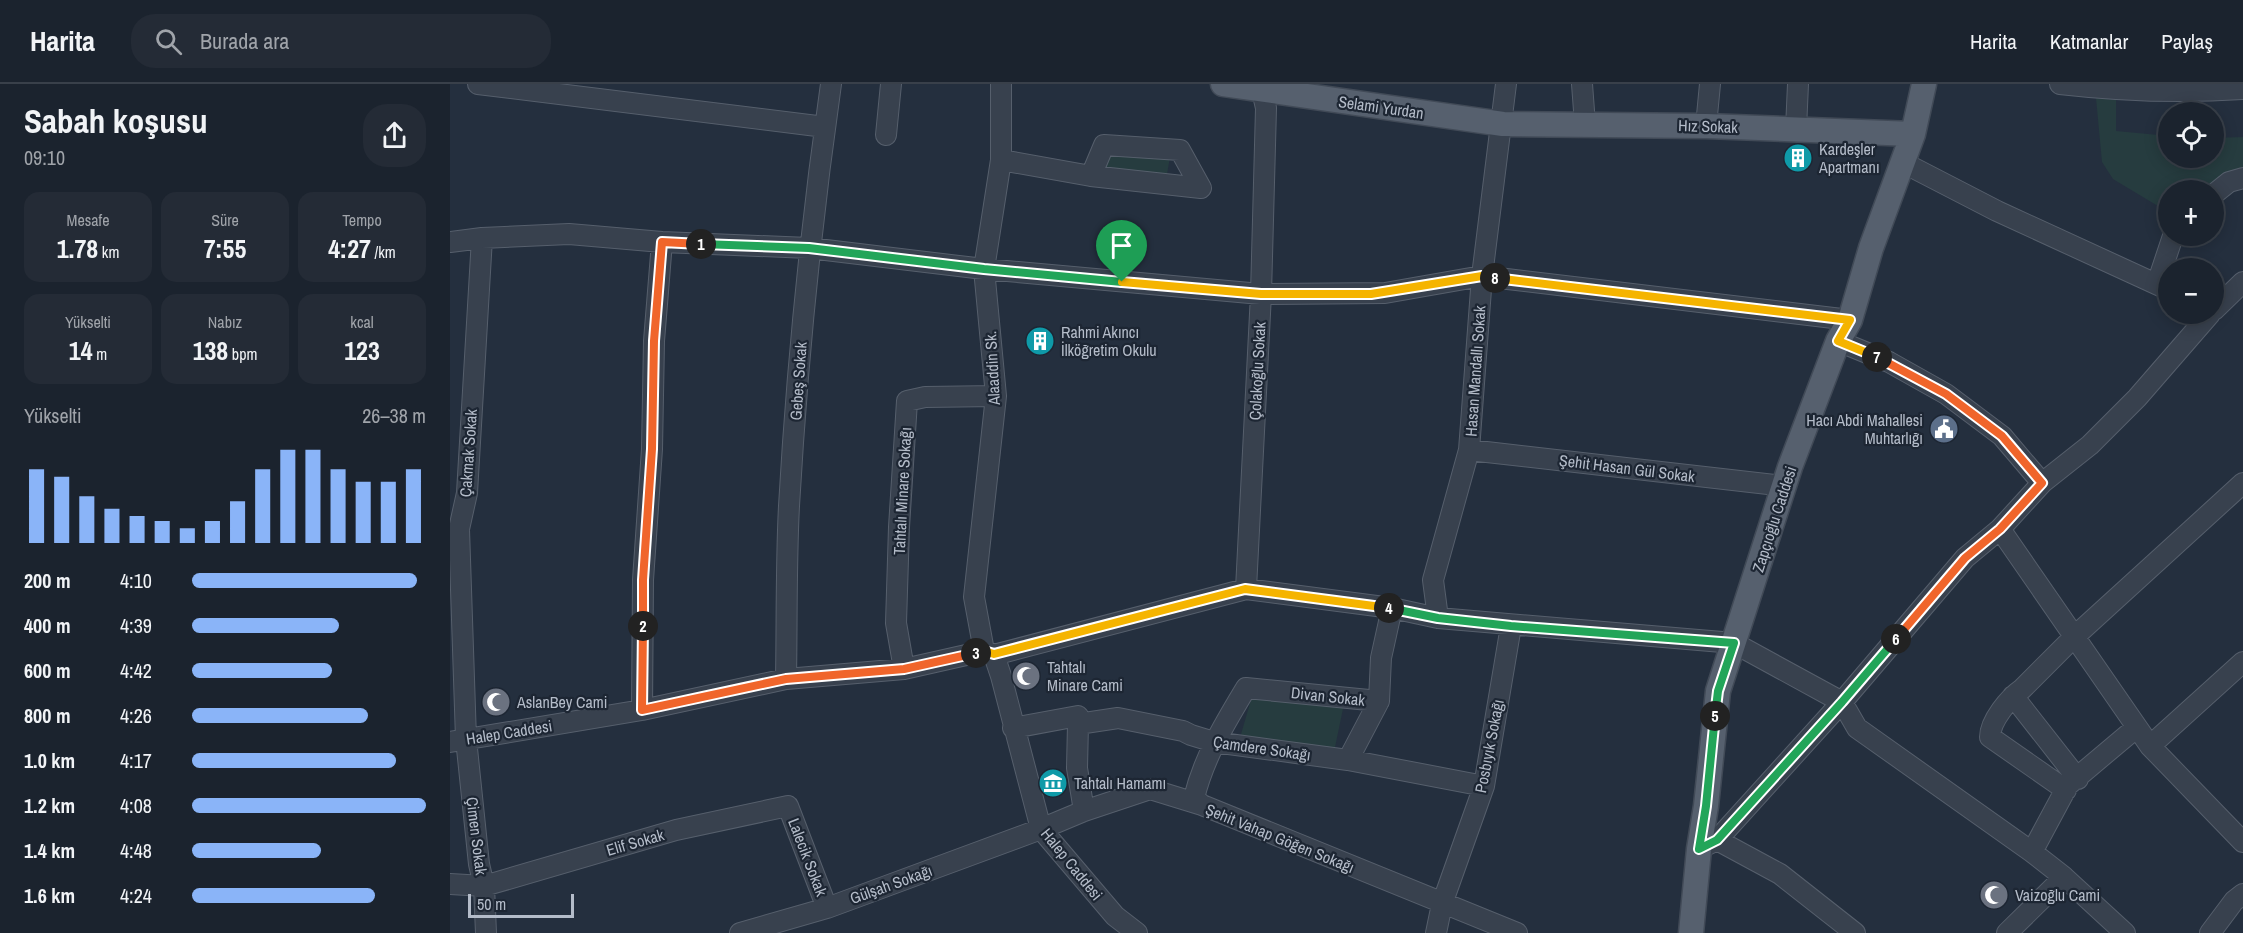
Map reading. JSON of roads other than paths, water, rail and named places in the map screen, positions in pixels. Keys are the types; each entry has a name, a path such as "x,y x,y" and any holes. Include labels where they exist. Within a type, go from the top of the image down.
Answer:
{"main road":[{"name":"Selami Yurdan","path":"1223,84 1265,87 1503,124"},
{"name":"Zapçıoğlu Caddesi","path":"1691,933 1708,844 1706,806 1718,691 1790,466 1838,341 1850,320 1871,248 1913,134 1924,84"},
{"name":"Hız Sokak","path":"1503,124 1706,126 1913,134"}],"street":[{"path":"478,84 825,127"},
{"name":"Gebeş Sokak","path":"786,679 789,507 809,248 831,84"},
{"path":"886,135 891,84"},
{"name":"Alaaddin Sk.","path":"989,653 974,597 996,396 984,269 1001,160 1001,84"},
{"name":"Hasan Mandallı Sokak","path":"1438,618 1433,580 1469,450 1482,276 1503,124 1506,84"},
{"path":"1582,84 1586,124"},
{"path":"1706,126 1710,84"},
{"path":"1796,129 1798,84"},
{"path":"2060,84 2103,89 2192,93 2243,89"},
{"name":"Çolakoğlu Sokak","path":"1245,589 1261,294 1265,87"},
{"path":"1001,160 1090,176 1202,188 1180,150 1104,144 1090,176"},
{"path":"1902,162 1997,211 2158,285"},
{"path":"2224,186 2243,178"},
{"path":"450,242 482,238 569,234 662,242 809,248 984,269 1261,294 1385,293 1482,276 1850,320"},
{"name":"Çakmak Sokak","path":"458,740 458,492 482,238"},
{"path":"642,710 643,580 652,449 654,341 662,242"},
{"path":"2224,299 2243,282"},
{"path":"1845,930 1780,874 1708,844 1842,702 1965,558 2000,529 2042,483 2091,445 2138,398 2200,324"},
{"path":"1838,341 1889,362 1946,394 2002,436 2042,483"},
{"name":"Tahtalı Minare Sokağı","path":"904,669 896,623 907,401 925,397 996,396"},
{"name":"Şehit Hasan Gül Sokak","path":"1469,450 1784,486"},
{"path":"2072,784 1990,737 1992,726 2013,696 2074,636 2243,483"},
{"path":"2000,529 2150,746 2243,842"},
{"path":"989,653 1245,589 1392,608 1438,618 1511,626 1734,643 1842,702 1857,728 2032,852 2064,877 2125,933"},
{"name":"Divan Sokak","path":"1214,742 1246,687 1379,701 1381,658 1392,608"},
{"name":"Posbıyık Sokağı","path":"1436,933 1442,904 1484,786 1511,626"},
{"name":"Halep Caddesi","path":"458,740 642,710 786,679 904,669 989,653 1001,675 1041,829 1116,916 1137,933"},
{"path":"2150,746 2243,662"},
{"path":"2013,696 2072,784"},
{"path":"1348,760 1379,701"},
{"name":"Çamdere Sokağı","path":"1013,728 1078,716 1078,724 1118,718 1183,731 1214,742 1348,760 1484,786"},
{"path":"1078,724 1077,768 1084,811"},
{"path":"2032,852 2072,784 2137,726"},
{"name":"Çimen Sokak","path":"458,740 484,886 486,933"},
{"path":"1202,805 1194,798 1200,775 1214,742"},
{"name":"Şehit Vahap Göğen Sokağı","path":"1041,829 1084,811 1150,789 1202,805 1517,933"},
{"name":"Elif Sokak","path":"450,884 484,886 676,830 788,806"},
{"name":"Lalecik Sokak","path":"788,806 827,908"},
{"name":"Gülşah Sokağı","path":"740,933 827,908 1041,829"},
{"path":"2007,933 2064,877"},
{"path":"2210,933 2234,901 2243,894"}],"place":[{"name":"Kardeşler Apartmanı","path":"1798,158"},
{"name":"Rahmi Akıncı İlköğretim Okulu","path":"1040,341"},
{"name":"Hacı Abdi Mahallesi Muhtarlığı","path":"1944,429"},
{"name":"Tahtalı Minare Cami","path":"1026,676"},
{"name":"AslanBey Cami","path":"496,702"},
{"name":"Tahtalı Hamamı","path":"1053,783"},
{"name":"Vaizoğlu Cami","path":"1994,895"}]}
